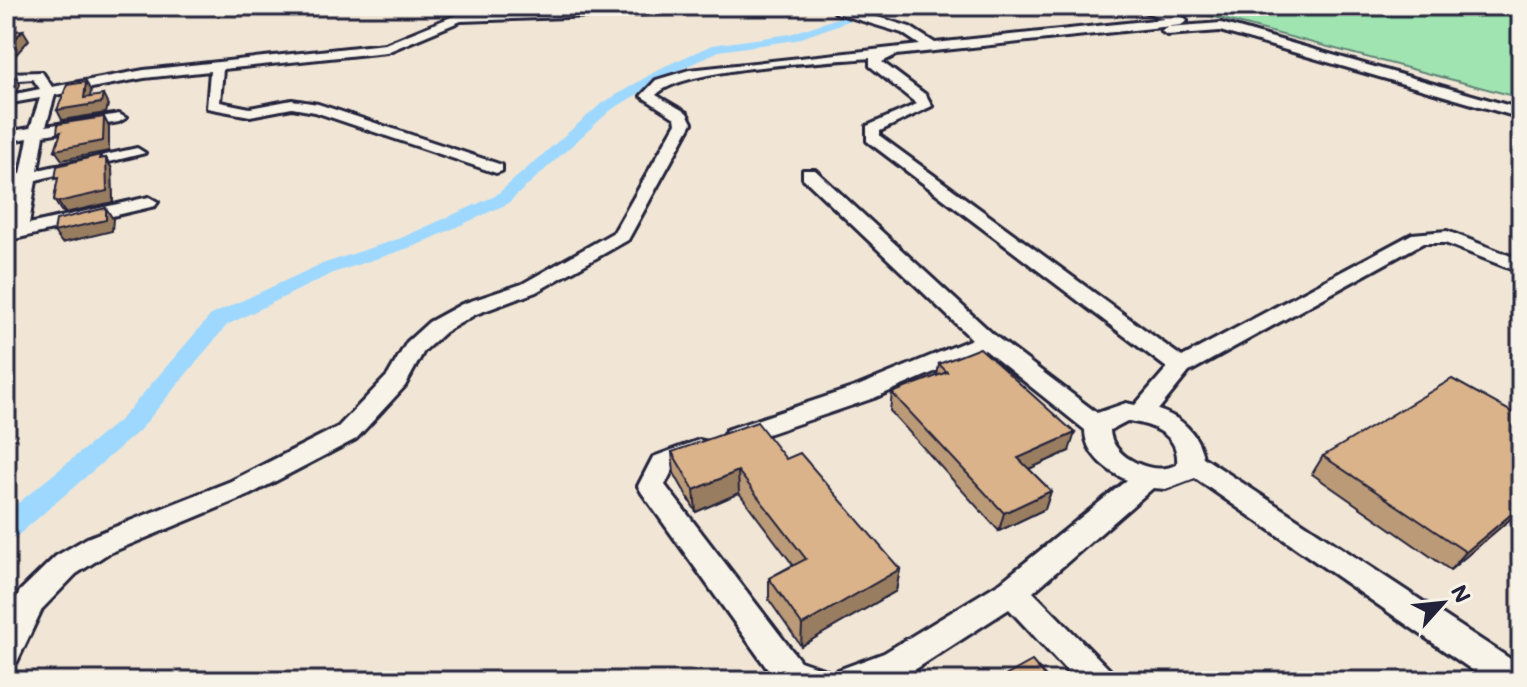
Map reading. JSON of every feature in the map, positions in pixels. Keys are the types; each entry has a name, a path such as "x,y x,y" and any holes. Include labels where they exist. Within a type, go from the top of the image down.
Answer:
{"street":[{"path":"6,100 144,74 387,48 411,40 433,25 461,17 789,6"},
{"path":"6,652 31,600 66,565 97,546 240,488 347,433 397,380 415,347 437,327 469,309 529,288 621,236 684,123 674,110 651,101 648,94 652,90 674,78 693,73 1181,21 1136,6"},
{"path":"841,9 916,34 934,48"},
{"path":"1181,367 872,138 872,129 925,106 921,98 875,60 1221,27 1521,114"},
{"path":"217,67 212,105 250,112 292,104 318,108 496,168"},
{"path":"6,77 37,75 49,93"},
{"path":"49,93 12,234 149,202"},
{"path":"6,137 119,118"},
{"path":"6,182 137,153"},
{"path":"809,174 987,341 1098,427"},
{"path":"1141,414 1181,367 1419,238 1447,237 1521,267"},
{"path":"814,681 789,672 651,486 662,464 866,392 987,341"},
{"path":"1114,414 1141,414 1155,418 1180,433 1193,454 1192,463 1183,474 1167,479 1147,478 1129,472 1107,456 1097,438 1098,427 1114,414"},
{"path":"1192,463 1513,675"},
{"path":"850,681 894,665 1012,591 1089,530 1147,478"},
{"path":"1012,591 1098,681"}],"green space":[{"path":"1173,6 1521,6 1521,98"}],"building":[{"path":"23,30 6,49 6,32"},
{"path":"14,73 12,80 6,82 6,74"},
{"path":"86,82 84,98 103,95 101,103 57,110 67,85"},
{"path":"104,117 103,141 55,150 61,132 57,133 58,124"},
{"path":"100,155 99,159 106,158 107,191 58,202 54,200 57,166"},
{"path":"106,208 106,220 54,232 56,220"},
{"path":"980,348 1075,433 1018,458 1051,491 1004,513 892,393 947,372 939,364"},
{"path":"1452,379 1521,417 1521,506 1466,552 1323,456"},
{"path":"757,422 786,459 800,453 900,569 802,625 769,578 806,559 738,471 694,490 672,452"},
{"path":"1032,661 1049,681 996,681"}],"waterway":[{"path":"6,529 130,425 219,320 326,269 408,242 501,200 606,107 668,70 716,48 792,37 884,6"}]}
